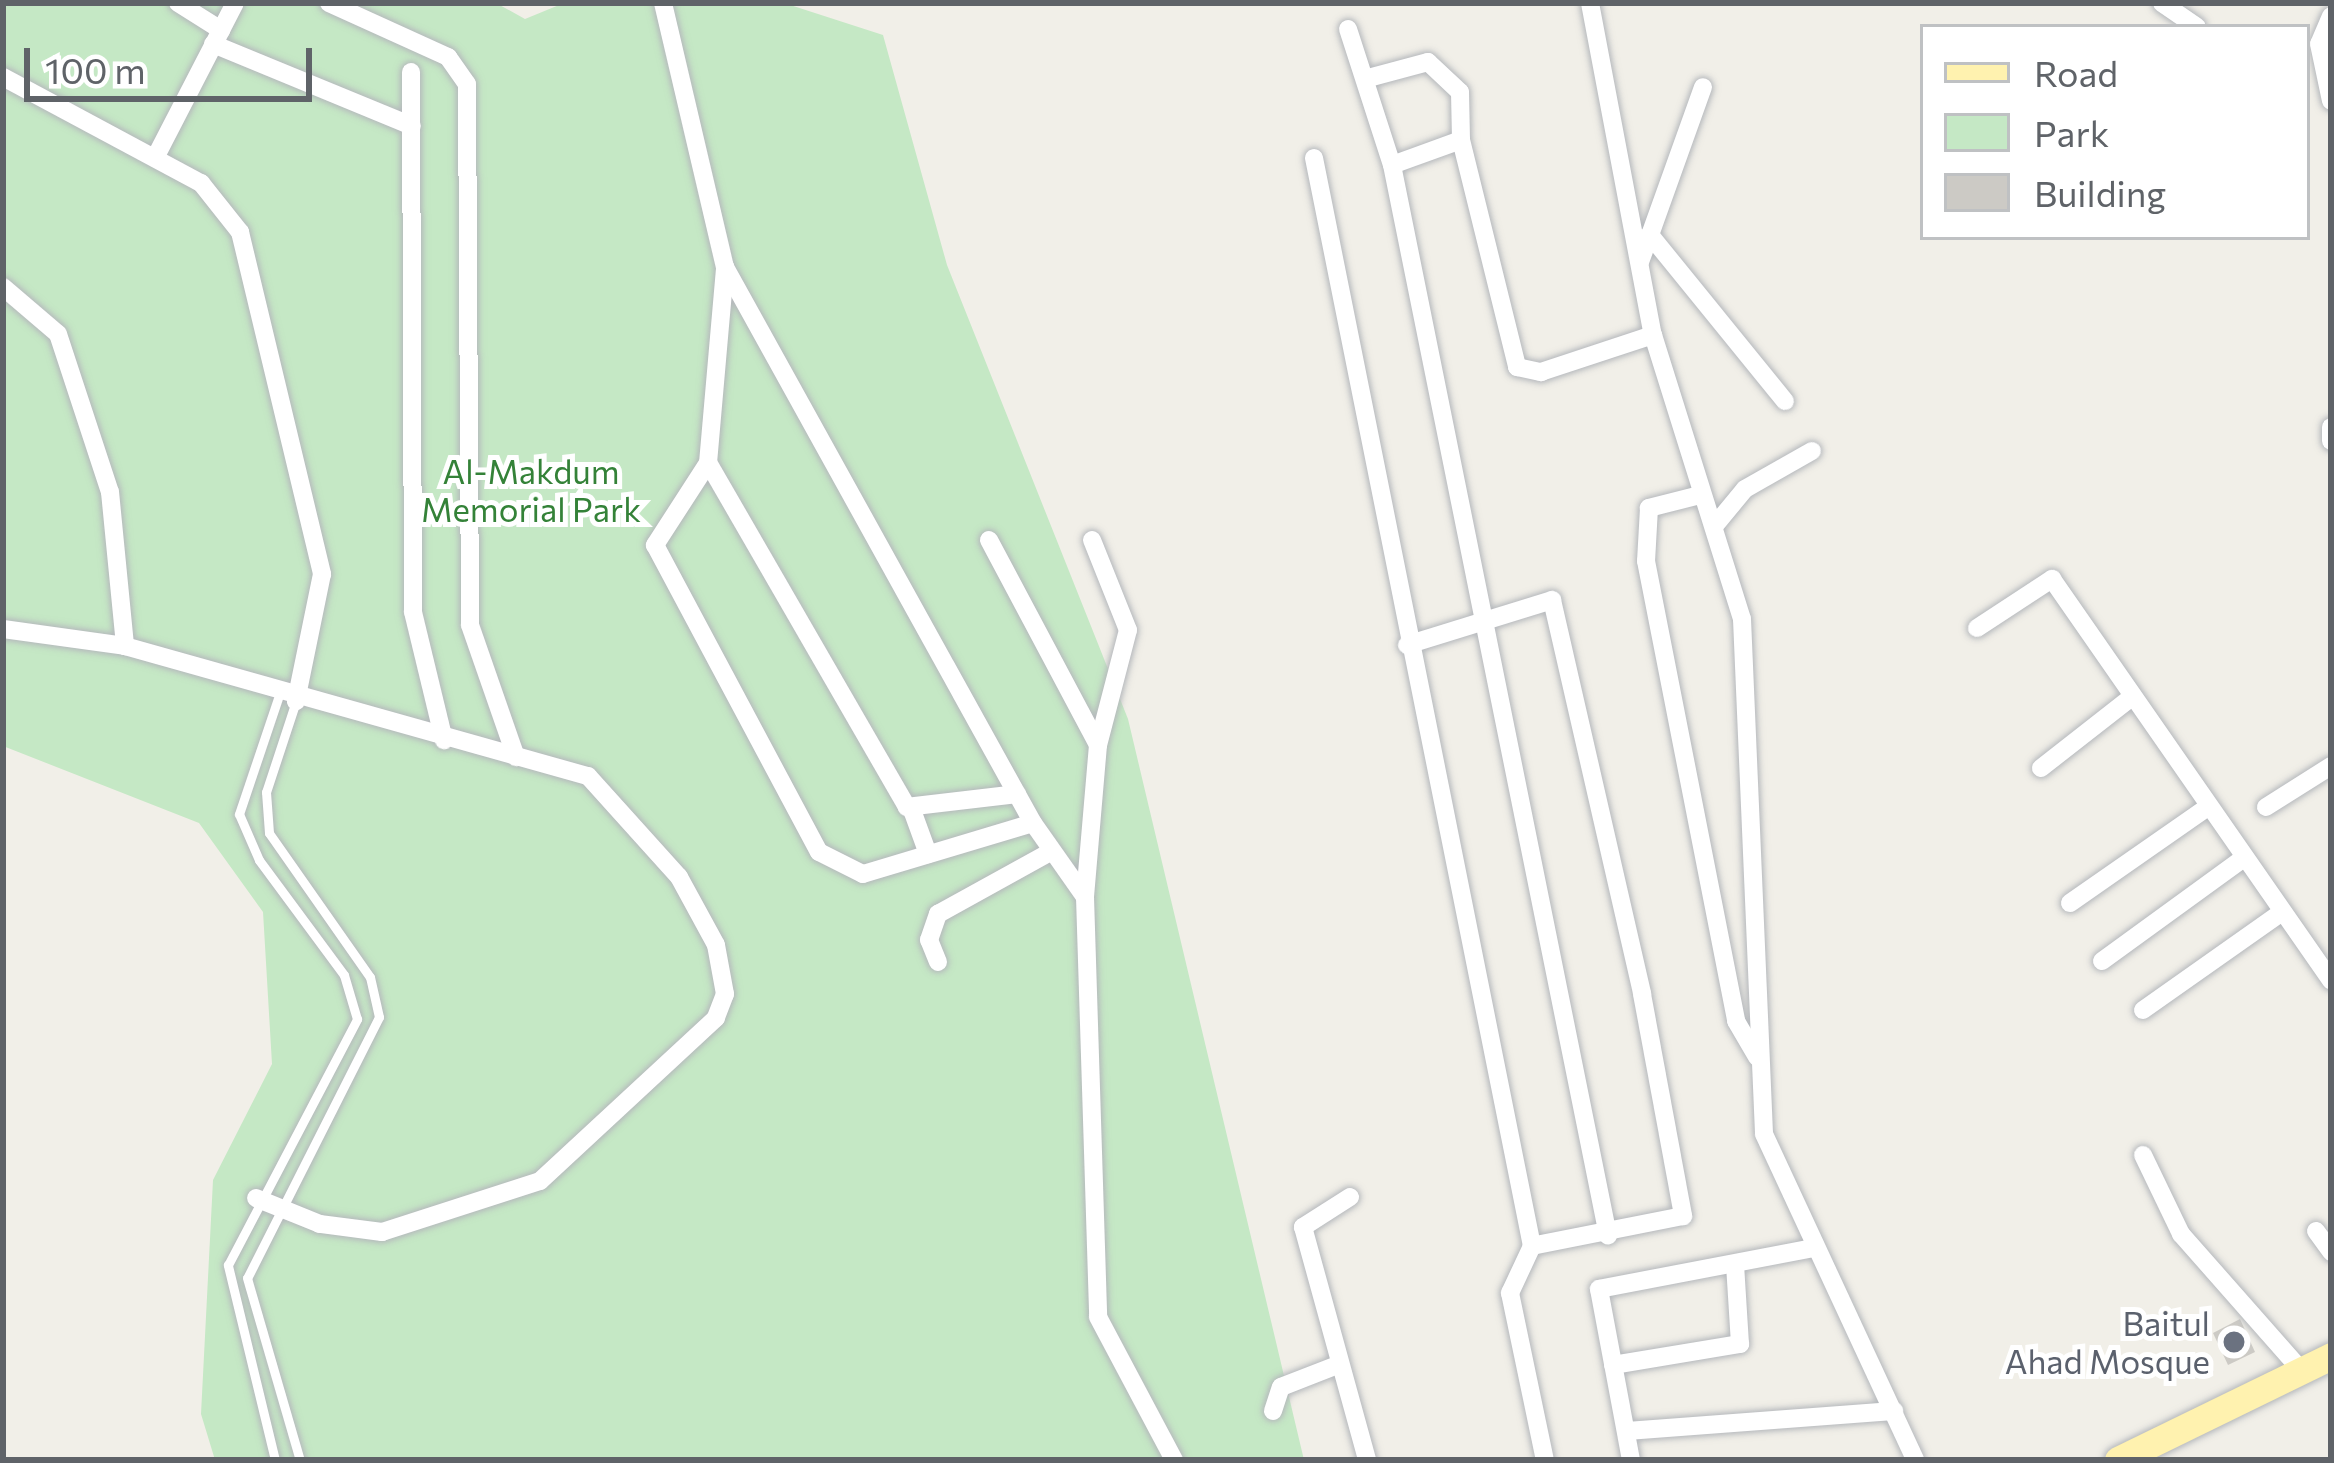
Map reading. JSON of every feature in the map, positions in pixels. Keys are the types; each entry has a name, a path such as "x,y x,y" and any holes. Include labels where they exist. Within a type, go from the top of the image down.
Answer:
{"main road":[{"path":"2118,1460 2331,1356"}],"street":[{"path":"178,3 217,37 412,126"},
{"path":"154,158 235,3"},
{"path":"328,3 448,57 467,84 470,625 516,757"},
{"path":"663,3 725,267 1033,823 1085,897"},
{"path":"1590,3 1653,335 1742,619 1756,1057 1764,1134 1915,1460"},
{"path":"2162,3 2193,24"},
{"path":"2331,16 2315,72 2331,101"},
{"path":"1348,28 1372,77 1392,165 1608,1234"},
{"path":"1372,77 1418,61 1444,69 1460,92 1461,140 1517,368 1540,372 1653,335"},
{"path":"411,72 413,612 444,740"},
{"path":"3,77 154,158 230,213 262,308 322,574 297,678 287,698"},
{"path":"1638,266 1703,87"},
{"path":"1392,165 1461,140"},
{"path":"1314,158 1407,645 1532,1246 1510,1293 1545,1460"},
{"path":"1650,235 1784,401"},
{"path":"725,267 708,463 655,545 819,852 862,874 1033,823"},
{"path":"3,287 58,334 110,492 125,646"},
{"path":"2331,427 2331,441"},
{"path":"1715,524 1745,489 1812,451"},
{"path":"708,463 912,810 928,854"},
{"path":"1700,495 1648,508 1646,561 1736,1021 1756,1057"},
{"path":"989,540 1098,745"},
{"path":"1092,540 1128,630 1098,745 1085,897 1098,1318 1174,1460"},
{"path":"1978,628 2048,577 2278,914 2331,981"},
{"path":"1407,645 1552,599 1642,994 1684,1212 1608,1234 1532,1246"},
{"path":"3,629 125,646 287,698 516,757 602,785 680,877 725,974 716,1018 540,1181 382,1232 280,1209 256,1198"},
{"path":"2041,768 2132,697"},
{"path":"2266,806 2331,766"},
{"path":"912,810 1017,794"},
{"path":"2070,903 2206,808"},
{"path":"938,962 929,940 938,914 1052,851"},
{"path":"2102,961 2241,860"},
{"path":"2143,1010 2278,914"},
{"path":"2143,1155 2181,1234 2301,1370"},
{"path":"1350,1197 1303,1227 1367,1460"},
{"path":"2317,1231 2331,1252"},
{"path":"1631,1460 1602,1286 1814,1248"},
{"path":"1613,1365 1740,1344 1735,1265"},
{"path":"1273,1411 1281,1387 1340,1364"},
{"path":"1626,1431 1894,1411"}],"lane":[{"path":"274,1460 228,1294 256,1198 357,1019 344,975 259,860 239,814 287,698"},
{"path":"287,698 266,792 269,832 370,977 379,1016 359,1073 280,1209 247,1278 300,1460"}],"green space":[{"name":"Al-Makdum Memorial Park","path":"3,3 496,3 525,19 564,3 784,3 883,35 947,265 1128,719 1304,1460 215,1460 201,1414 213,1180 272,1064 263,912 199,823 3,746"}],"building":[{"name":"Baitul Ahad Mosque","path":"2240,1319 2255,1352 2228,1365 2213,1333"}],"place":[{"name":"Baitul Ahad Mosque","path":"2234,1342"}]}
